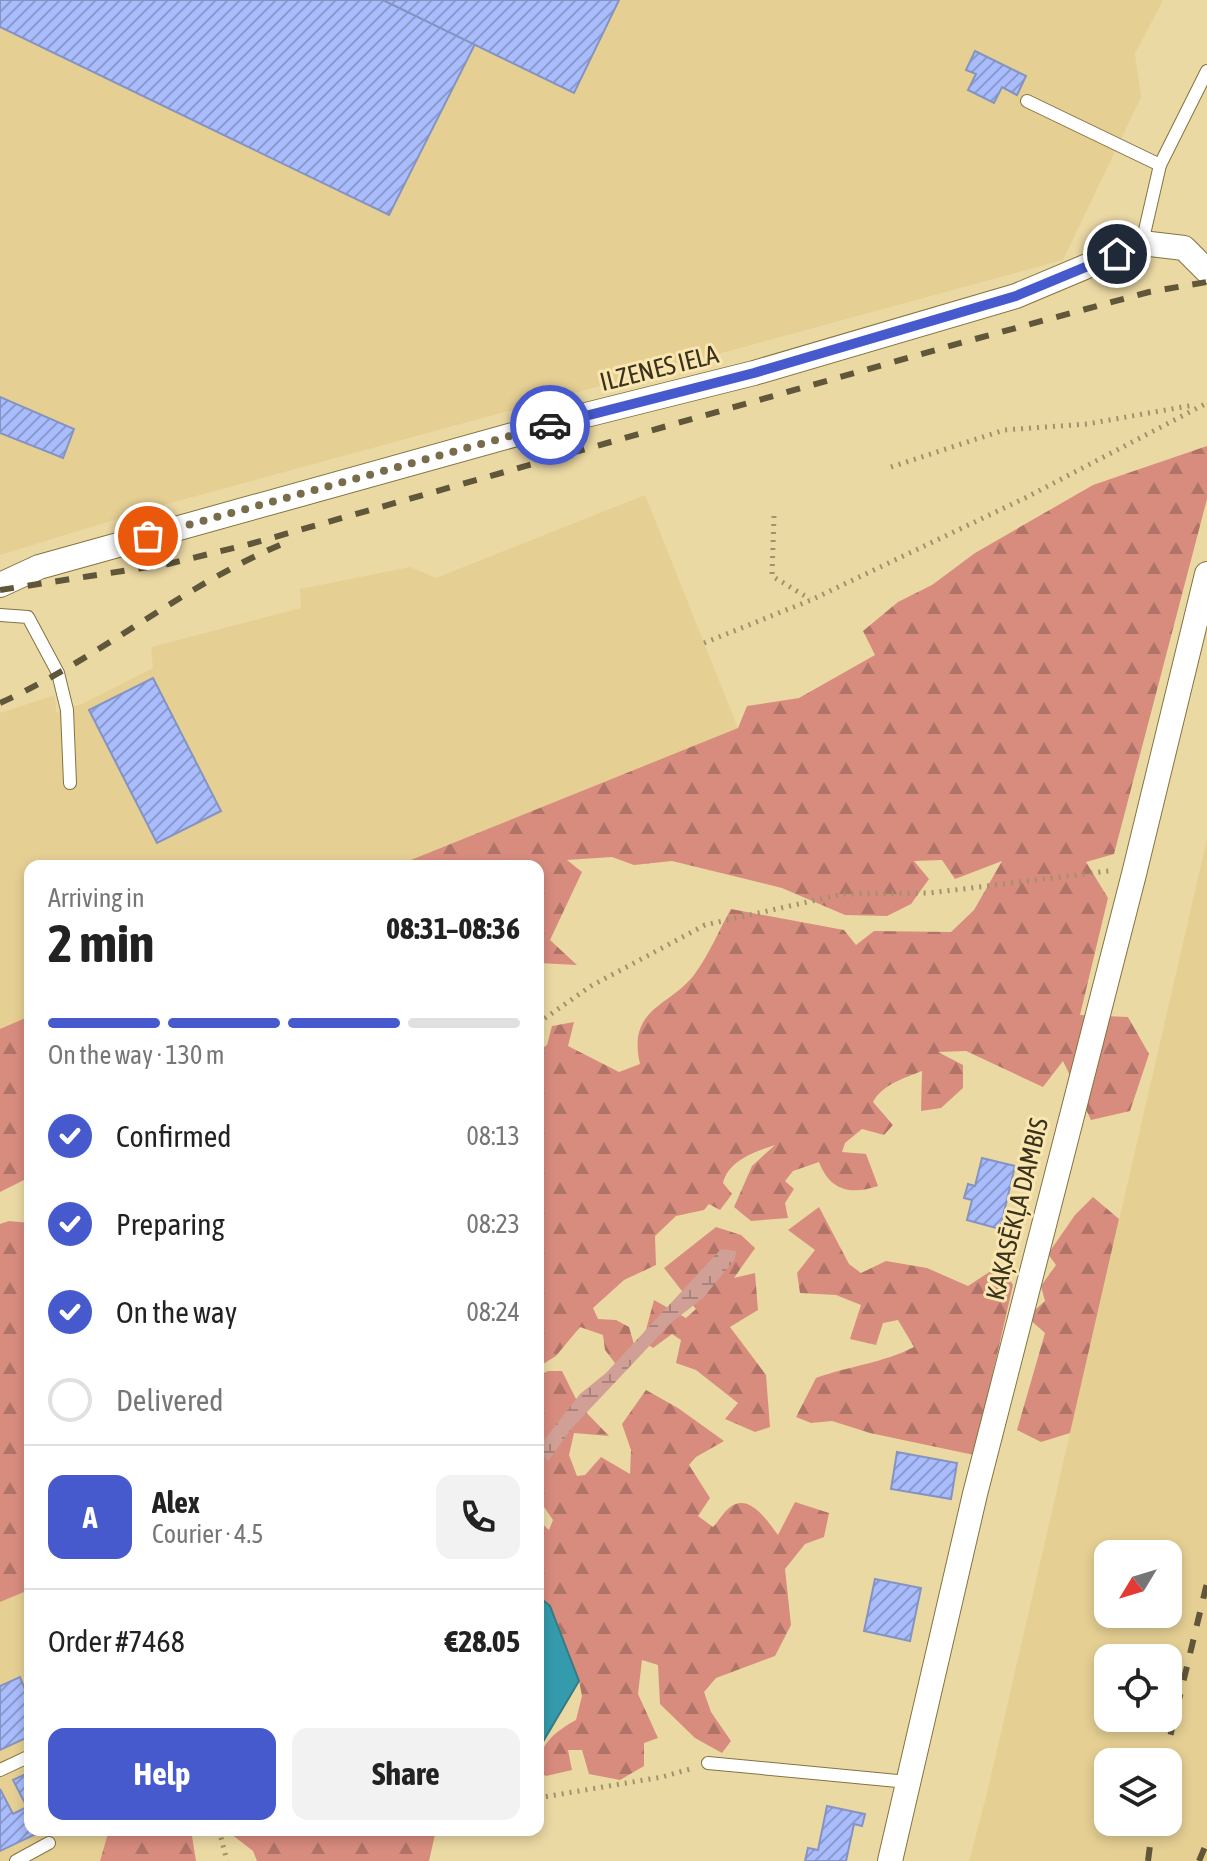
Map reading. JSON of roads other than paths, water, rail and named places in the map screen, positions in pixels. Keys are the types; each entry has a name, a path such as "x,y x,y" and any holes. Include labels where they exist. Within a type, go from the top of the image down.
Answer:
{"street":[{"path":"1142,243 1184,248 1207,271"},
{"name":"ILZENES IELA","path":"0,585 54,563 574,418 754,373 1016,296 1142,243"},
{"name":"KAĶASĒKĻA DAMBIS","path":"890,1861 1009,1355 1134,874 1207,574"}],"lane":[{"path":"1142,243 1160,165 1207,71"},
{"path":"1027,101 1160,165"},
{"path":"0,615 28,617 58,673 67,710 70,783"},
{"path":"0,1770 24,1759"},
{"path":"708,1763 908,1782"},
{"path":"16,1861 49,1843"}],"water":[{"path":"544,1601 550,1606 579,1681 544,1740"}],"railway":[{"path":"0,590 168,564 250,544 964,342 1149,292 1207,282"},
{"path":"0,703 71,666 208,581 280,545"},
{"path":"1167,1748 1207,1583"},
{"path":"1148,1861 1151,1836"},
{"path":"1199,1861 1207,1842"}]}
